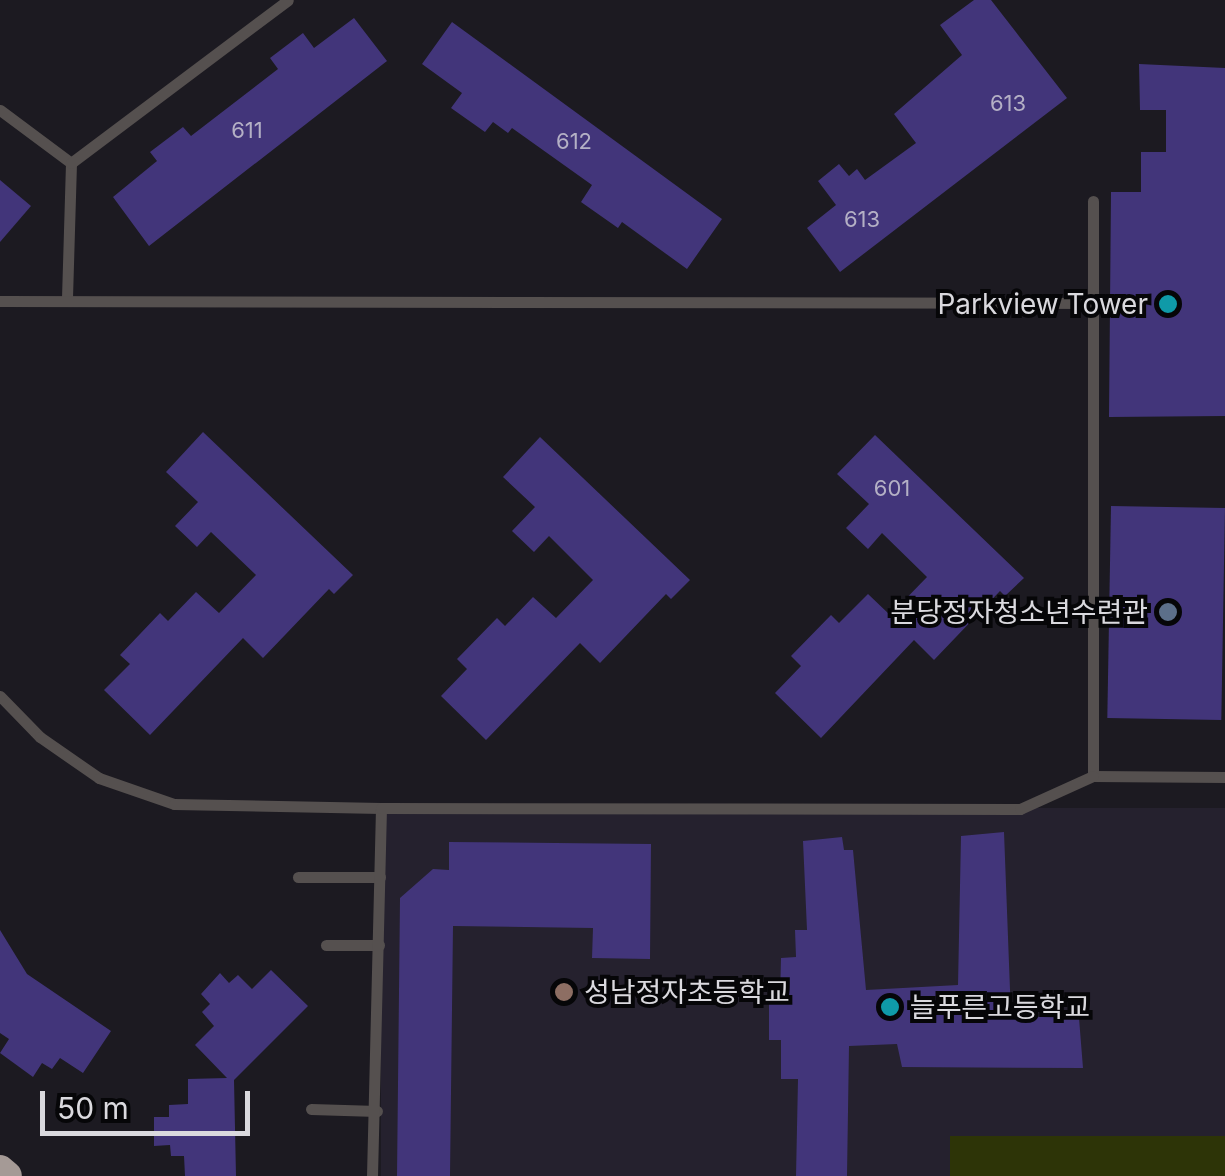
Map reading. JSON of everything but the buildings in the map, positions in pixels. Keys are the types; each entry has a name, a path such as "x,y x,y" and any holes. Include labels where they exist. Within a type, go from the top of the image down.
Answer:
{"highway":[{"path":"0,1170 7,1176"}],"lane":[{"path":"70,162 288,0"},
{"path":"0,110 70,162"},
{"path":"67,301 70,162"},
{"path":"1093,201 1093,776"},
{"path":"0,301 1093,303"},
{"path":"0,696 40,737 100,778 174,804 1020,810 1093,776 1225,776"},
{"path":"372,1176 377,1110 381,808"},
{"path":"298,877 380,877"},
{"path":"326,944 379,944"},
{"path":"310,1110 377,1110"}],"shaded area":[{"path":"381,808 1225,808 1225,1176 381,1176"}],"green space":[{"path":"950,1136 1225,1136 1225,1176 950,1176"}],"place":[{"name":"Parkview Tower","path":"1168,304"},
{"name":"분당정자청소년수련관","path":"1168,612"},
{"name":"성남정자초등학교","path":"564,992"},
{"name":"늘푸른고등학교","path":"890,1007"}]}
